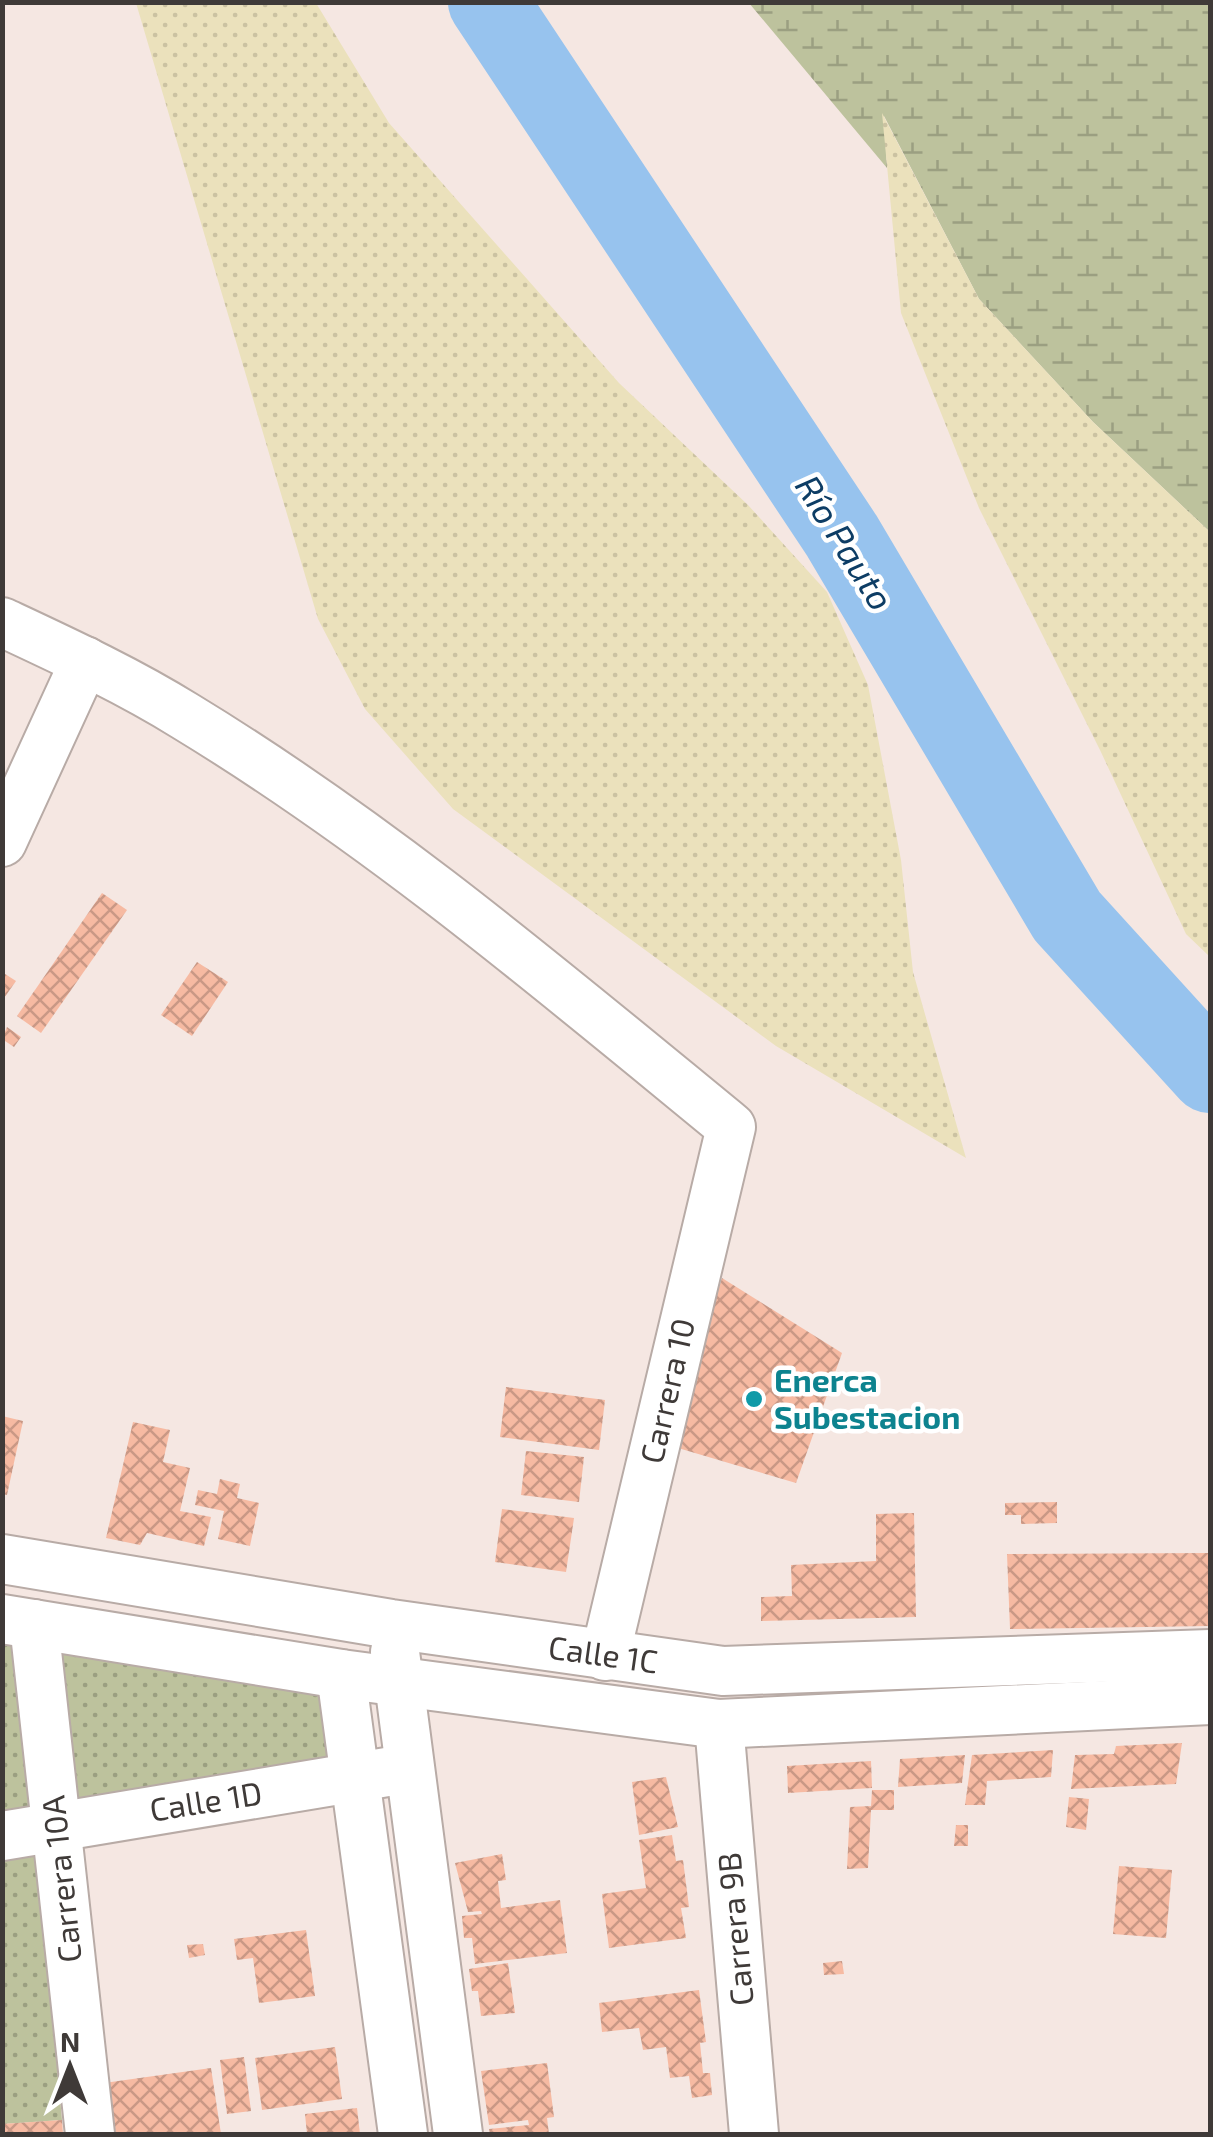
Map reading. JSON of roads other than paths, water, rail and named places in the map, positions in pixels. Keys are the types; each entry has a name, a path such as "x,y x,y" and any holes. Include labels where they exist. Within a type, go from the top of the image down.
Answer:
{"street":[{"path":"2,622 84,661 2,842"},
{"name":"Carrera 10","path":"84,661 184,714 324,806 476,917 731,1127 605,1656"},
{"name":"Calle 1C","path":"2,1559 392,1624 723,1670 1210,1654"},
{"name":"Calle 1C","path":"18,1622 341,1674 719,1724 1210,1700"},
{"name":"Carrera 10A","path":"18,1622 56,1826 90,2134"},
{"path":"392,1624 458,2134"},
{"path":"341,1674 403,2134"},
{"name":"Carrera 9B","path":"719,1724 754,2134"},
{"name":"Calle 1D","path":"2,1836 410,1768"}],"waterway":[{"name":"Río Pauto","path":"488,2 842,536 1067,916 1210,1073"}],"place":[{"name":"Enerca Subestacion","path":"754,1399"}]}
